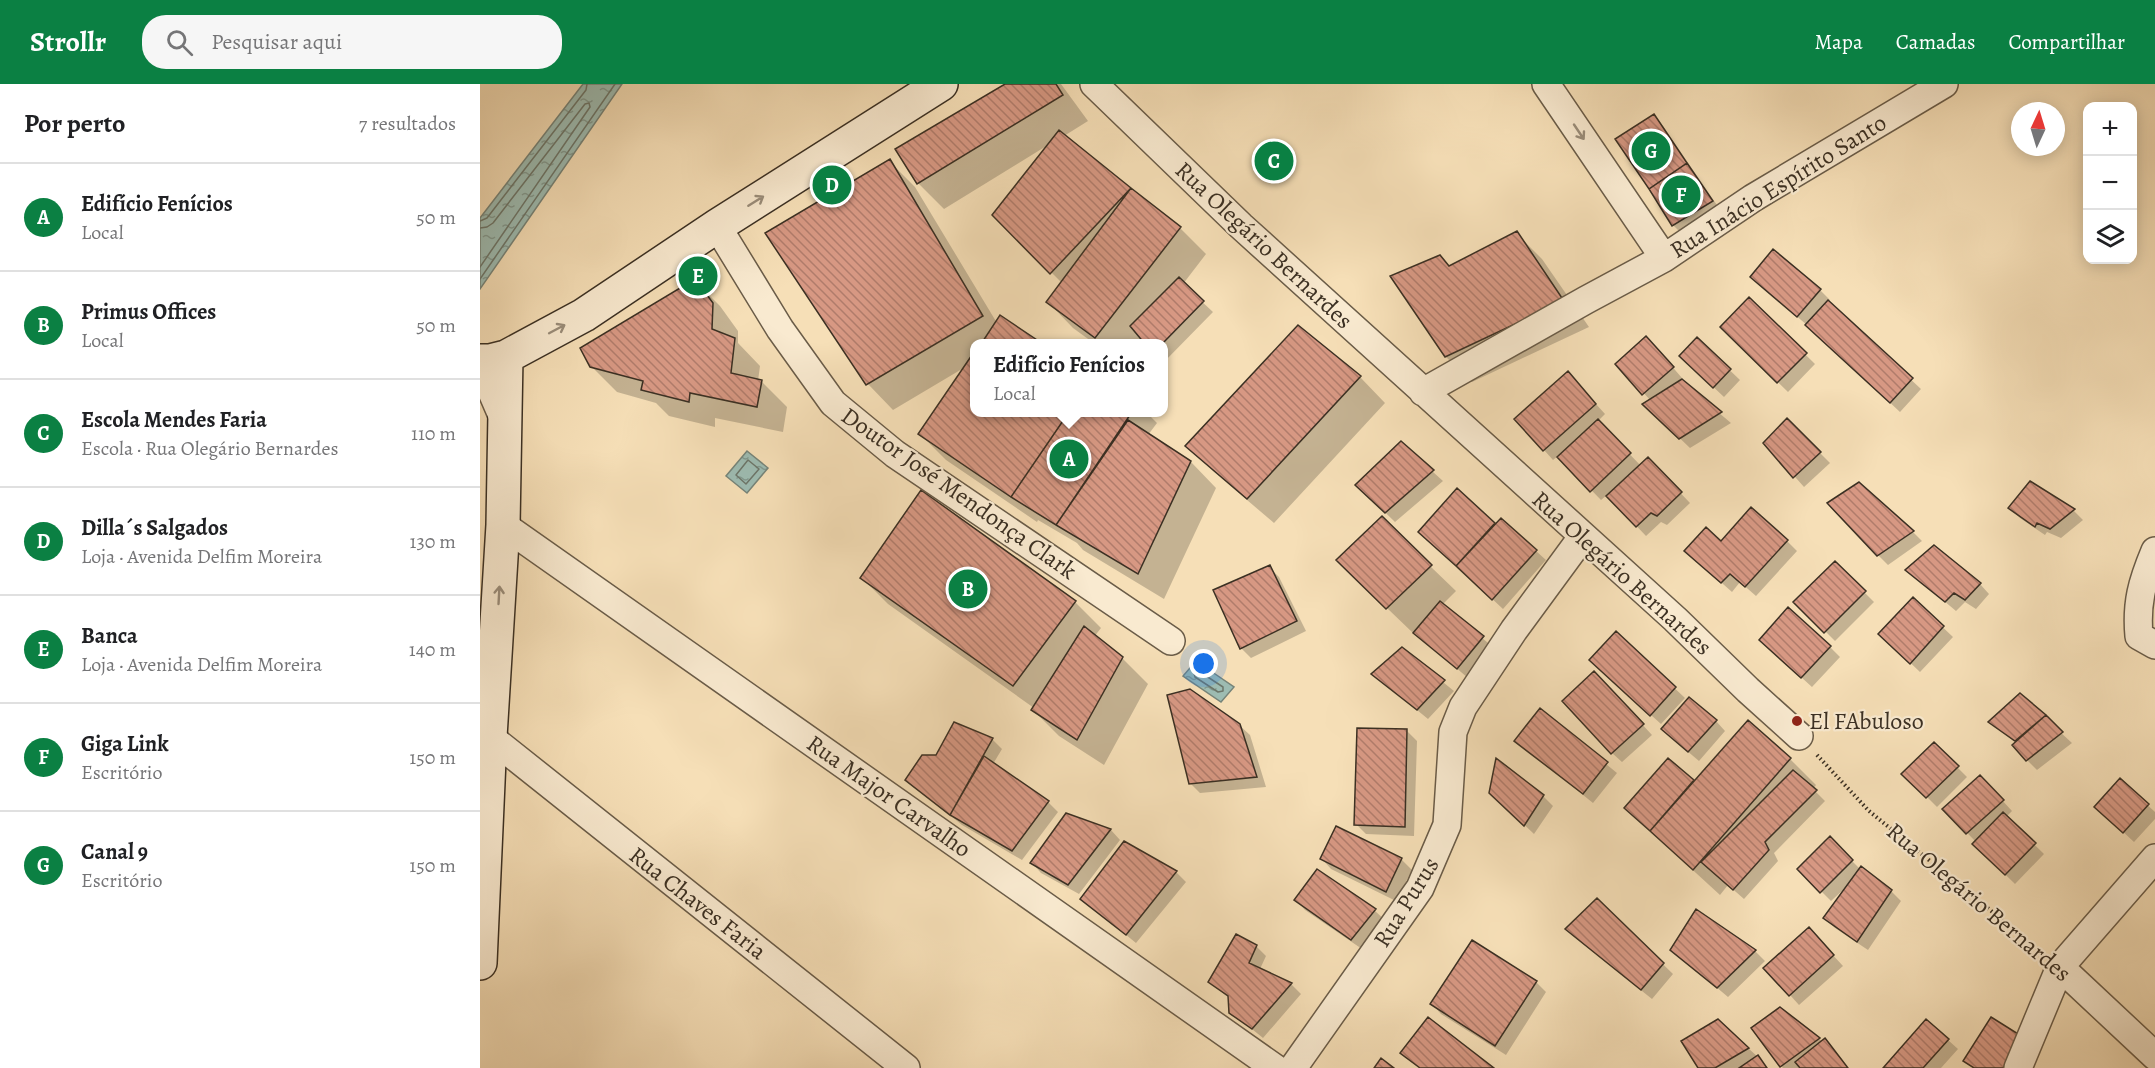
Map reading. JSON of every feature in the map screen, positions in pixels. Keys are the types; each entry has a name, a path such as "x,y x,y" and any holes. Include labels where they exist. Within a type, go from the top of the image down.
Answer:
{"main road":[{"path":"480,963 485,737 503,525 492,421 493,359 584,315 717,226 941,84"}],"street":[{"name":"Rua Olegário Bernardes","path":"1094,84 1240,226 1676,619 1748,690 1799,736"},
{"path":"1546,84 1664,258"},
{"name":"Rua Inácio Espírito Santo","path":"1423,392 1664,258 1753,198 1944,84"},
{"name":"Doutor José Mendonça Clark","path":"717,226 780,329 832,403 895,454 1171,641"},
{"path":"480,376 491,390 492,421"},
{"name":"Rua Major Carvalho","path":"503,525 1275,1068"},
{"name":"Rua Purus","path":"1293,1068 1420,888 1447,825 1453,732 1463,706 1514,630 1583,536"},
{"path":"2155,551 2147,570 2137,613 2139,636 2155,645"},
{"name":"Rua Chaves Faria","path":"485,737 906,1068"},
{"path":"2018,1068 2060,968 2155,858"},
{"name":"Rua Olegário Bernardes","path":"2060,968 2155,1056"}],"path":[{"name":"Rua Olegário Bernardes","path":"1799,736 1869,811 2060,968"}],"water":[{"path":"583,84 622,84 480,289 480,218"},
{"path":"747,451 768,468 747,493 726,476"},
{"path":"1196,661 1234,687 1221,702 1183,676"}],"building":[{"path":"1005,84 1056,84 1063,95 917,184 895,149"},
{"path":"1654,114 1687,163 1649,189 1615,139"},
{"path":"1059,130 1131,188 1050,274 992,215"},
{"path":"890,159 983,316 866,385 765,233"},
{"path":"1687,163 1713,201 1672,226 1649,189"},
{"path":"1131,188 1181,227 1095,338 1046,302"},
{"path":"1517,231 1564,301 1445,357 1390,276 1440,255 1449,266"},
{"path":"1773,249 1821,289 1797,317 1750,277"},
{"path":"1179,277 1204,301 1167,339 1141,339 1130,326"},
{"path":"695,279 713,303 712,329 735,338 731,373 762,380 757,407 690,393 689,402 641,390 643,381 590,367 580,348"},
{"path":"1749,297 1807,353 1777,383 1720,327"},
{"path":"1828,300 1913,378 1890,403 1805,325"},
{"path":"1000,315 1036,339 984,339"},
{"path":"1298,325 1361,376 1247,499 1185,446"},
{"path":"1646,336 1674,367 1642,395 1615,364"},
{"path":"1697,337 1731,369 1713,388 1679,356"},
{"path":"970,358 970,417 1066,417 1011,497 918,434"},
{"path":"1568,371 1596,404 1543,451 1514,419"},
{"path":"1682,379 1722,412 1679,439 1642,404"},
{"path":"1066,417 1129,417 1056,525 1011,497"},
{"path":"1787,418 1821,452 1793,478 1763,443"},
{"path":"1598,419 1631,453 1590,492 1557,457"},
{"path":"1128,420 1191,461 1138,574 1056,525"},
{"path":"1401,441 1434,470 1385,513 1355,485"},
{"path":"1648,457 1682,492 1657,516 1651,513 1636,527 1606,496"},
{"path":"2030,481 2075,509 2050,529 2037,523 2035,527 2008,508"},
{"path":"1859,482 1914,531 1877,556 1827,503"},
{"path":"1457,488 1495,523 1456,566 1418,532"},
{"path":"921,490 1076,601 1013,686 860,578"},
{"path":"1751,507 1788,540 1745,587 1730,574 1721,583 1684,551 1706,527 1721,541"},
{"path":"1382,516 1432,565 1386,609 1336,560"},
{"path":"1501,518 1537,550 1492,600 1456,566"},
{"path":"1934,545 1981,583 1965,600 1954,593 1945,602 1905,570"},
{"path":"1835,561 1866,591 1824,633 1793,602"},
{"path":"1270,565 1297,621 1240,649 1213,590"},
{"path":"1913,597 1944,626 1910,664 1878,634"},
{"path":"1440,601 1484,636 1457,669 1413,633"},
{"path":"1788,607 1831,646 1801,678 1759,640"},
{"path":"1084,626 1123,657 1077,740 1031,710"},
{"path":"1616,631 1676,687 1650,716 1589,660"},
{"path":"1402,647 1445,680 1417,710 1371,674"},
{"path":"1594,671 1644,724 1611,754 1562,701"},
{"path":"1190,689 1240,724 1257,777 1189,784 1167,695"},
{"path":"2020,693 2046,715 2015,741 1988,722"},
{"path":"1689,697 1717,720 1688,752 1661,729"},
{"path":"1540,708 1608,762 1583,794 1514,741"},
{"path":"2046,715 2063,732 2026,761 2012,745"},
{"path":"1748,720 1791,758 1693,870 1650,831"},
{"path":"954,722 993,738 950,815 905,780 922,755 936,755"},
{"path":"1357,728 1407,729 1405,827 1354,825"},
{"path":"1934,742 1959,766 1926,798 1901,774"},
{"path":"984,756 1049,801 1012,851 950,815"},
{"path":"1496,758 1544,795 1524,826 1489,793"},
{"path":"1668,758 1694,780 1650,831 1624,808"},
{"path":"1793,770 1817,790 1765,842 1769,850 1733,890 1701,862"},
{"path":"1980,775 2004,800 1966,834 1942,809"},
{"path":"2120,778 2149,804 2123,833 2094,807"},
{"path":"2003,812 2036,843 2005,875 1972,844"},
{"path":"1066,813 1111,829 1068,885 1030,863"},
{"path":"1336,826 1402,858 1386,892 1320,859"},
{"path":"1830,836 1853,860 1820,893 1797,869"},
{"path":"1124,841 1177,871 1126,935 1080,899"},
{"path":"1861,866 1892,890 1857,942 1823,918"},
{"path":"1317,869 1376,909 1351,940 1294,900"},
{"path":"1597,898 1664,963 1641,990 1565,929"},
{"path":"1696,909 1756,950 1717,988 1670,950"},
{"path":"1809,927 1834,955 1789,996 1763,968"},
{"path":"1236,934 1257,945 1249,963 1292,983 1252,1029 1229,1013 1228,996 1208,982"},
{"path":"1472,940 1537,981 1495,1046 1430,1004"},
{"path":"1780,1007 1820,1038 1780,1067 1751,1028"},
{"path":"1428,1017 1494,1068 1420,1068 1400,1053"},
{"path":"1991,1017 2023,1037 2004,1068 1974,1068 1963,1061"},
{"path":"1718,1019 1749,1048 1715,1068 1698,1068 1681,1041"},
{"path":"1926,1019 1949,1039 1923,1068 1883,1068"},
{"path":"1825,1038 1848,1068 1800,1068 1795,1062"},
{"path":"1758,1055 1767,1068 1739,1068"},
{"path":"1381,1058 1394,1068 1374,1068"}],"place":[{"name":"Canal 9","path":"1651,151"},
{"name":"Escola Mendes Faria","path":"1274,161"},
{"name":"Dilla´s Salgados","path":"832,185"},
{"name":"Giga Link","path":"1681,195"},
{"name":"Banca","path":"698,276"},
{"name":"Edifício Fenícios","path":"1069,459"},
{"name":"Primus Offices","path":"968,589"},
{"name":"El FAbuloso","path":"1797,721"}]}
